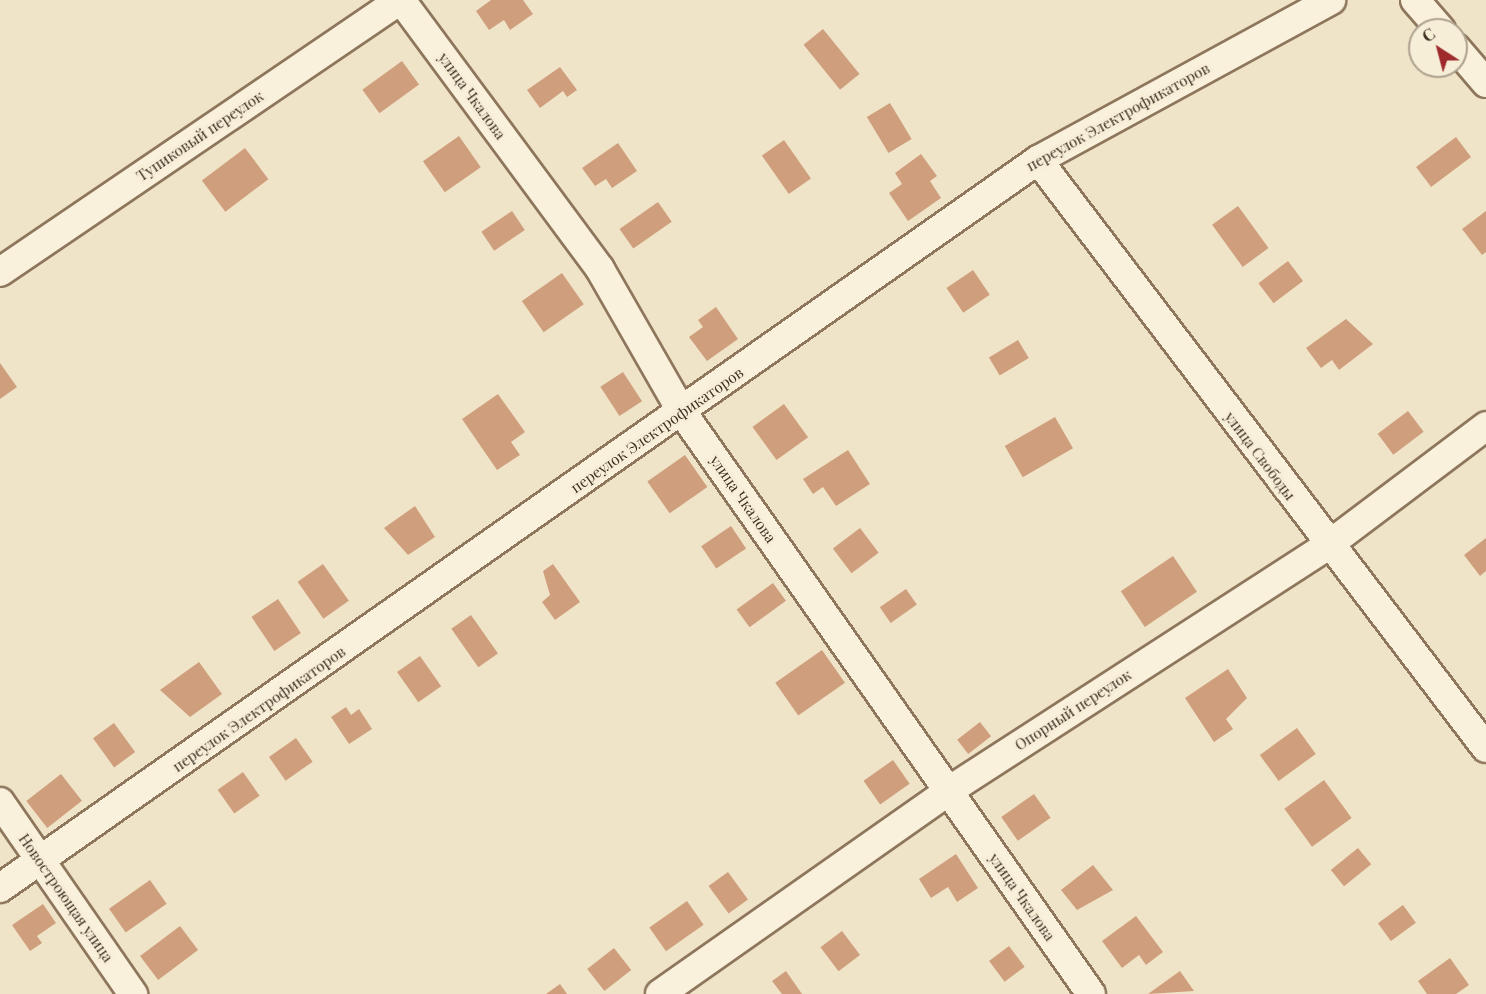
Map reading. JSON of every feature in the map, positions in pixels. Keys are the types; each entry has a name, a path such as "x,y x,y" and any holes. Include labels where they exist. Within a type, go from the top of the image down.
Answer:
{"street":[{"name":"Тупиковый переулок","path":"0,272 401,0"},
{"name":"улица Чкалова","path":"401,0 600,269 682,412 1091,994"},
{"name":"переулок Электрофикаторов","path":"0,888 682,412 1038,160 1331,0"},
{"path":"1415,0 1431,18"},
{"path":"1468,62 1486,82"},
{"name":"улица Свободы","path":"1038,160 1327,546 1486,748"},
{"name":"Опорный переулок","path":"660,994 947,792 1327,546 1486,426"},
{"name":"Новостроющая улица","path":"0,801 133,994"}],"building":[{"path":"491,0 523,0 533,14 510,30 504,20 489,30 476,11"},
{"path":"823,29 860,74 840,90 804,45"},
{"path":"402,61 419,84 379,113 362,90"},
{"path":"560,67 577,90 567,97 563,91 540,108 527,90"},
{"path":"890,103 912,139 888,153 867,117"},
{"path":"459,136 481,167 445,192 423,161"},
{"path":"1456,137 1471,157 1431,187 1416,167"},
{"path":"784,140 811,179 789,194 762,155"},
{"path":"618,143 637,171 612,188 606,179 595,186 582,168"},
{"path":"245,148 268,179 225,212 202,180"},
{"path":"921,154 937,176 930,181 941,198 908,221 889,193 902,184 895,173"},
{"path":"658,202 672,222 633,249 619,229"},
{"path":"1238,206 1269,248 1243,267 1212,225"},
{"path":"512,211 525,230 494,251 481,232"},
{"path":"1486,211 1486,252 1482,255 1462,229"},
{"path":"1288,261 1303,281 1273,303 1258,283"},
{"path":"973,270 990,295 963,313 946,288"},
{"path":"562,273 584,304 544,332 522,301"},
{"path":"716,307 738,339 707,361 689,337 703,327 698,320"},
{"path":"1346,319 1373,344 1339,370 1332,360 1321,368 1306,348"},
{"path":"1018,340 1029,358 1000,376 989,358"},
{"path":"0,363 17,387 0,399"},
{"path":"623,372 642,401 619,416 600,387"},
{"path":"498,394 525,432 511,442 520,455 497,470 462,419"},
{"path":"784,404 808,437 777,460 752,427"},
{"path":"1408,411 1424,432 1393,455 1378,434"},
{"path":"1055,417 1073,448 1023,477 1005,446"},
{"path":"848,450 870,484 836,506 823,487 813,494 803,479"},
{"path":"685,455 707,487 670,513 647,481"},
{"path":"415,506 435,537 408,555 384,528"},
{"path":"731,526 746,548 716,569 701,546"},
{"path":"860,528 879,553 852,573 833,548"},
{"path":"1486,538 1486,571 1480,576 1464,555"},
{"path":"1173,556 1197,592 1145,627 1121,591"},
{"path":"323,564 349,601 323,619 298,582"},
{"path":"553,564 580,602 555,620 542,602 550,595 543,571"},
{"path":"773,583 786,601 750,627 737,609"},
{"path":"906,589 917,605 891,623 880,607"},
{"path":"278,599 301,633 274,651 251,617"},
{"path":"471,615 498,654 478,667 451,629"},
{"path":"822,650 845,683 798,715 775,683"},
{"path":"420,656 441,686 418,702 397,672"},
{"path":"199,662 222,694 190,717 160,690"},
{"path":"1228,669 1247,698 1226,719 1233,729 1214,742 1185,698"},
{"path":"346,707 351,715 359,709 372,729 349,744 331,717"},
{"path":"980,722 991,736 968,754 957,740"},
{"path":"114,723 135,752 114,767 93,738"},
{"path":"1297,728 1316,754 1279,781 1260,755"},
{"path":"296,738 313,762 286,781 269,757"},
{"path":"893,760 910,784 880,804 864,781"},
{"path":"243,772 260,796 234,814 218,790"},
{"path":"61,774 82,801 47,828 26,801"},
{"path":"1324,780 1352,818 1312,847 1284,809"},
{"path":"1034,794 1051,818 1018,841 1001,817"},
{"path":"1358,848 1371,864 1344,886 1331,870"},
{"path":"956,854 978,888 957,902 948,887 931,898 919,879"},
{"path":"1093,865 1113,890 1077,910 1061,890"},
{"path":"728,872 748,900 729,914 709,886"},
{"path":"150,880 167,904 126,932 109,909"},
{"path":"687,901 704,925 666,951 649,927"},
{"path":"43,904 56,923 37,936 42,943 30,951 12,925"},
{"path":"1403,905 1416,923 1391,941 1378,923"},
{"path":"1136,916 1163,952 1146,965 1139,955 1122,968 1102,941"},
{"path":"180,926 198,950 158,980 140,956"},
{"path":"842,931 860,955 838,971 820,947"},
{"path":"1009,946 1025,967 1005,982 989,961"},
{"path":"614,948 631,970 604,991 587,969"},
{"path":"1450,958 1469,985 1456,994 1427,994 1418,981"},
{"path":"786,971 802,994 782,994 772,981"},
{"path":"1180,971 1194,991 1148,994"},
{"path":"560,984 567,994 546,994"}]}
